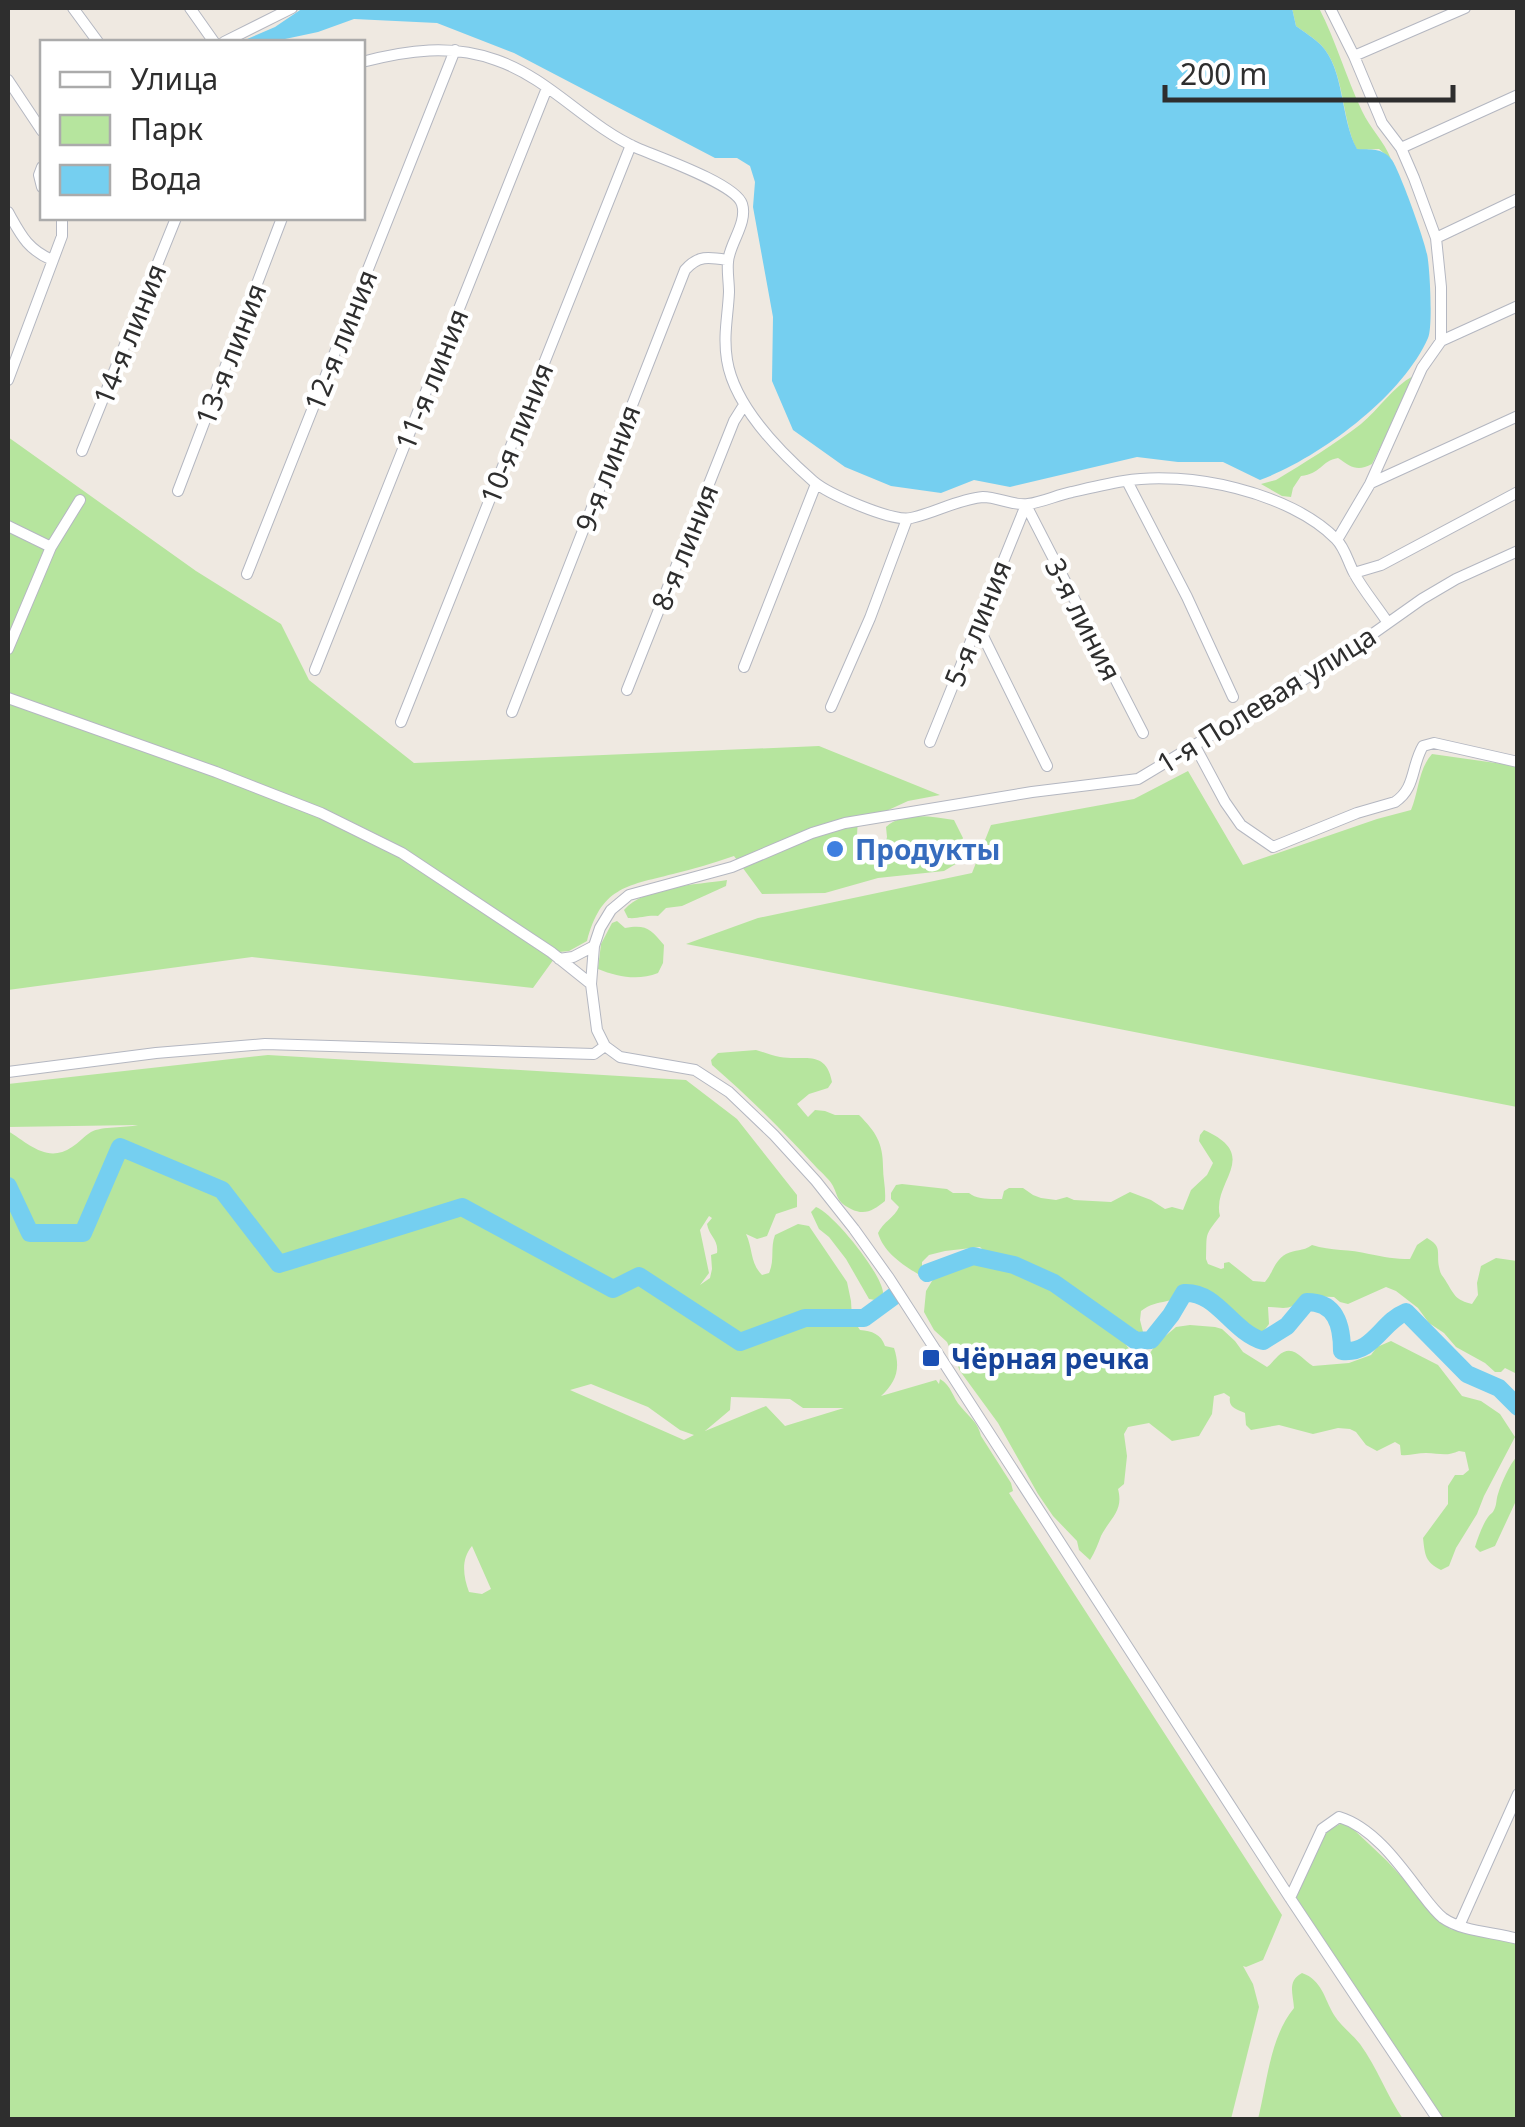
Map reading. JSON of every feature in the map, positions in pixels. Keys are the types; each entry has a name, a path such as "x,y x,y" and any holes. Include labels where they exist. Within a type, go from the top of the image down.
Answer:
{"street":[{"path":"73,8 97,40"},
{"path":"190,8 213,40"},
{"path":"228,40 292,8"},
{"path":"1330,8 1382,123 1401,148 1436,238 1442,286 1441,340"},
{"path":"1354,56 1464,8"},
{"path":"365,61 428,49 456,50 497,60 530,75 585,118 631,146 734,192 742,204 742,217 728,260 729,294 724,320 730,378 744,405 816,484 851,503 906,519 985,497 1026,505 1127,481 1158,478 1214,483 1293,508 1337,540 1388,623"},
{"name":"12-я линия","path":"248,574 456,50"},
{"path":"8,80 40,129"},
{"name":"11-я линия","path":"315,670 547,88"},
{"path":"1401,148 1518,95"},
{"name":"10-я линия","path":"401,722 631,146"},
{"path":"1436,238 1518,199"},
{"path":"8,212 26,244 52,260"},
{"path":"8,380 62,236 62,220"},
{"name":"14-я линия","path":"82,451 175,220"},
{"name":"13-я линия","path":"178,491 281,220"},
{"name":"9-я линия","path":"512,712 684,270 705,257 728,260"},
{"path":"1337,540 1370,484 1422,368 1441,340 1518,306"},
{"name":"8-я линия","path":"627,690 734,421 744,405"},
{"path":"1370,484 1518,416"},
{"path":"1127,481 1233,697"},
{"path":"744,667 816,484"},
{"path":"1354,573 1382,565 1518,492"},
{"path":"8,648 51,547 80,500"},
{"name":"5-я линия","path":"930,742 1026,505"},
{"name":"3-я линия","path":"1026,505 1143,733"},
{"path":"831,707 870,618 906,519"},
{"path":"8,526 51,547"},
{"name":"1-я Полевая улица","path":"594,946 605,917 629,895 732,867 812,833 880,816 1138,779 1333,662 1422,599 1516,552"},
{"path":"978,624 1047,766"},
{"path":"8,698 321,813 402,853 591,984"},
{"path":"1195,746 1224,802 1241,825 1273,847 1402,798 1412,783 1423,746 1434,743 1518,762"},
{"path":"559,959 594,946"},
{"path":"594,946 591,984 597,1030 606,1046 620,1057 680,1066 712,1079 774,1135 826,1193 889,1278 1438,2120"},
{"path":"8,1072 265,1044 594,1054 606,1046"},
{"path":"1459,1926 1518,1794"},
{"path":"1290,1898 1322,1830 1339,1816 1357,1822 1401,1866 1442,1917 1459,1926 1518,1940"}],"green space":[{"path":"1292,8 1319,8 1362,111 1391,159 1379,149 1357,150 1329,55 1296,26"},
{"path":"1413,376 1372,464 1358,468 1338,458 1332,460 1301,476 1291,497 1261,484 1276,480 1351,431"},
{"path":"8,437 196,571 281,624 309,680 414,763 819,746 940,795 858,817 856,854 861,861 868,862 883,854 886,827 919,816 954,820 963,838 958,849 959,862 944,871 878,878 825,893 762,894 734,856 641,882 608,900 587,941 559,952 533,988 252,957 8,990"},
{"path":"1432,754 1517,766 1517,1107 686,944 758,918 972,873 991,825 1134,799 1188,771 1243,865 1411,810 1421,774"},
{"path":"727,880 726,886 682,906 666,908 658,916 628,918 624,910 658,891"},
{"path":"617,921 625,928 647,929 664,945 658,973 628,977 598,969 601,944"},
{"path":"756,1050 780,1057 813,1059 825,1065 832,1082 828,1088 809,1094 797,1104 808,1117 815,1110 859,1115 865,1121 882,1151 885,1201 865,1212 843,1204 826,1177 712,1065 711,1060 718,1053"},
{"path":"268,1055 686,1080 737,1119 797,1195 797,1207 776,1214 767,1236 757,1239 746,1234 758,1270 762,1275 769,1273 775,1235 798,1224 809,1226 847,1282 852,1318 860,1330 876,1334 885,1346 894,1348 896,1375 881,1396 936,1380 939,1384 940,1379 947,1385 1011,1483 1013,1491 1009,1493 1282,1915 1263,1960 1243,1966 1259,2007 1231,2119 8,2119 8,1131 38,1150 54,1153 63,1152 96,1130 138,1125 8,1127 8,1084","holes":["709,1216 712,1218 707,1224 717,1249 711,1255 710,1278 700,1285 709,1273 700,1230","591,1384 648,1407 680,1430 694,1435 684,1440 570,1390","731,1397 790,1399 803,1408 844,1408 785,1426 766,1406 705,1431 730,1410","472,1546 491,1589 482,1594 469,1592 466,1556"]},
{"path":"1204,1130 1221,1140 1233,1160 1219,1204 1220,1216 1207,1235 1208,1264 1221,1269 1229,1262 1253,1281 1265,1282 1282,1257 1312,1245 1410,1259 1417,1245 1427,1238 1437,1247 1441,1273 1452,1291 1472,1304 1478,1295 1481,1266 1496,1258 1517,1261 1517,1374 1505,1368 1495,1372 1456,1347 1418,1308 1386,1287 1348,1304 1334,1297 1305,1296 1288,1308 1268,1307 1269,1324 1263,1332 1256,1333 1218,1301 1192,1287 1179,1297 1141,1311 1144,1336 1125,1323 1123,1329 1127,1346 1142,1356 1148,1356 1176,1327 1190,1325 1222,1329 1243,1352 1267,1367 1288,1351 1313,1366 1349,1363 1371,1355 1377,1347 1391,1341 1438,1365 1462,1396 1481,1401 1500,1414 1515,1437 1449,1566 1441,1570 1429,1561 1423,1538 1448,1504 1448,1486 1455,1475 1469,1470 1465,1452 1401,1455 1400,1445 1395,1442 1377,1451 1350,1429 1313,1434 1279,1425 1251,1430 1246,1425 1245,1413 1232,1406 1230,1397 1224,1393 1214,1396 1212,1414 1199,1436 1172,1441 1149,1423 1128,1427 1124,1434 1127,1456 1124,1484 1118,1489 1118,1509 1090,1560 1038,1494 998,1423 924,1312 926,1291 938,1271 955,1259 989,1260 987,1254 980,1247 929,1255 918,1274 880,1240 878,1233 899,1207 891,1193 896,1185 902,1184 989,1199 1002,1199 1009,1188 1023,1188 1041,1198 1111,1202 1130,1192 1165,1209 1183,1210 1191,1190 1213,1163 1199,1141"},
{"path":"816,1207 845,1232 866,1259 880,1283 881,1301 869,1299 846,1259 819,1229 811,1212"},
{"path":"1517,1456 1515,1503 1495,1546 1480,1552 1475,1547 1479,1535 1494,1511 1504,1479"},
{"path":"1342,1823 1387,1861 1450,1929 1517,1944 1517,2119 1438,2119 1294,1898 1325,1832"},
{"path":"1302,1973 1318,1985 1337,2019 1360,2044 1403,2119 1258,2119 1274,2046 1294,2008 1293,1984"}],"water":[{"path":"303,8 1292,8 1296,26 1329,55 1357,149 1384,153 1400,178 1427,254 1430,332 1416,360 1379,403 1332,441 1260,480 1223,462 1137,457 1010,487 974,480 941,493 891,486 845,467 793,430 772,381 773,317 753,207 755,182 750,166 737,158 715,158 514,53 437,23 354,19 280,40 245,40 275,27"}],"waterway":[{"name":"Чёрная речка","path":"8,1186 30,1233 83,1233 120,1147 222,1190 279,1264 462,1207 613,1289 639,1276 740,1342 805,1318 864,1318 894,1296"},
{"name":"Чёрная речка","path":"927,1273 973,1256 1014,1265 1054,1283 1136,1341 1151,1340 1184,1293 1206,1298 1242,1329 1263,1341 1287,1326 1307,1302 1317,1303 1335,1317 1342,1351 1362,1348 1406,1312 1467,1374 1499,1388 1518,1407"}],"place":[{"name":"Продукты","path":"835,849"},
{"name":"Чёрная речка","path":"931,1358"}]}
